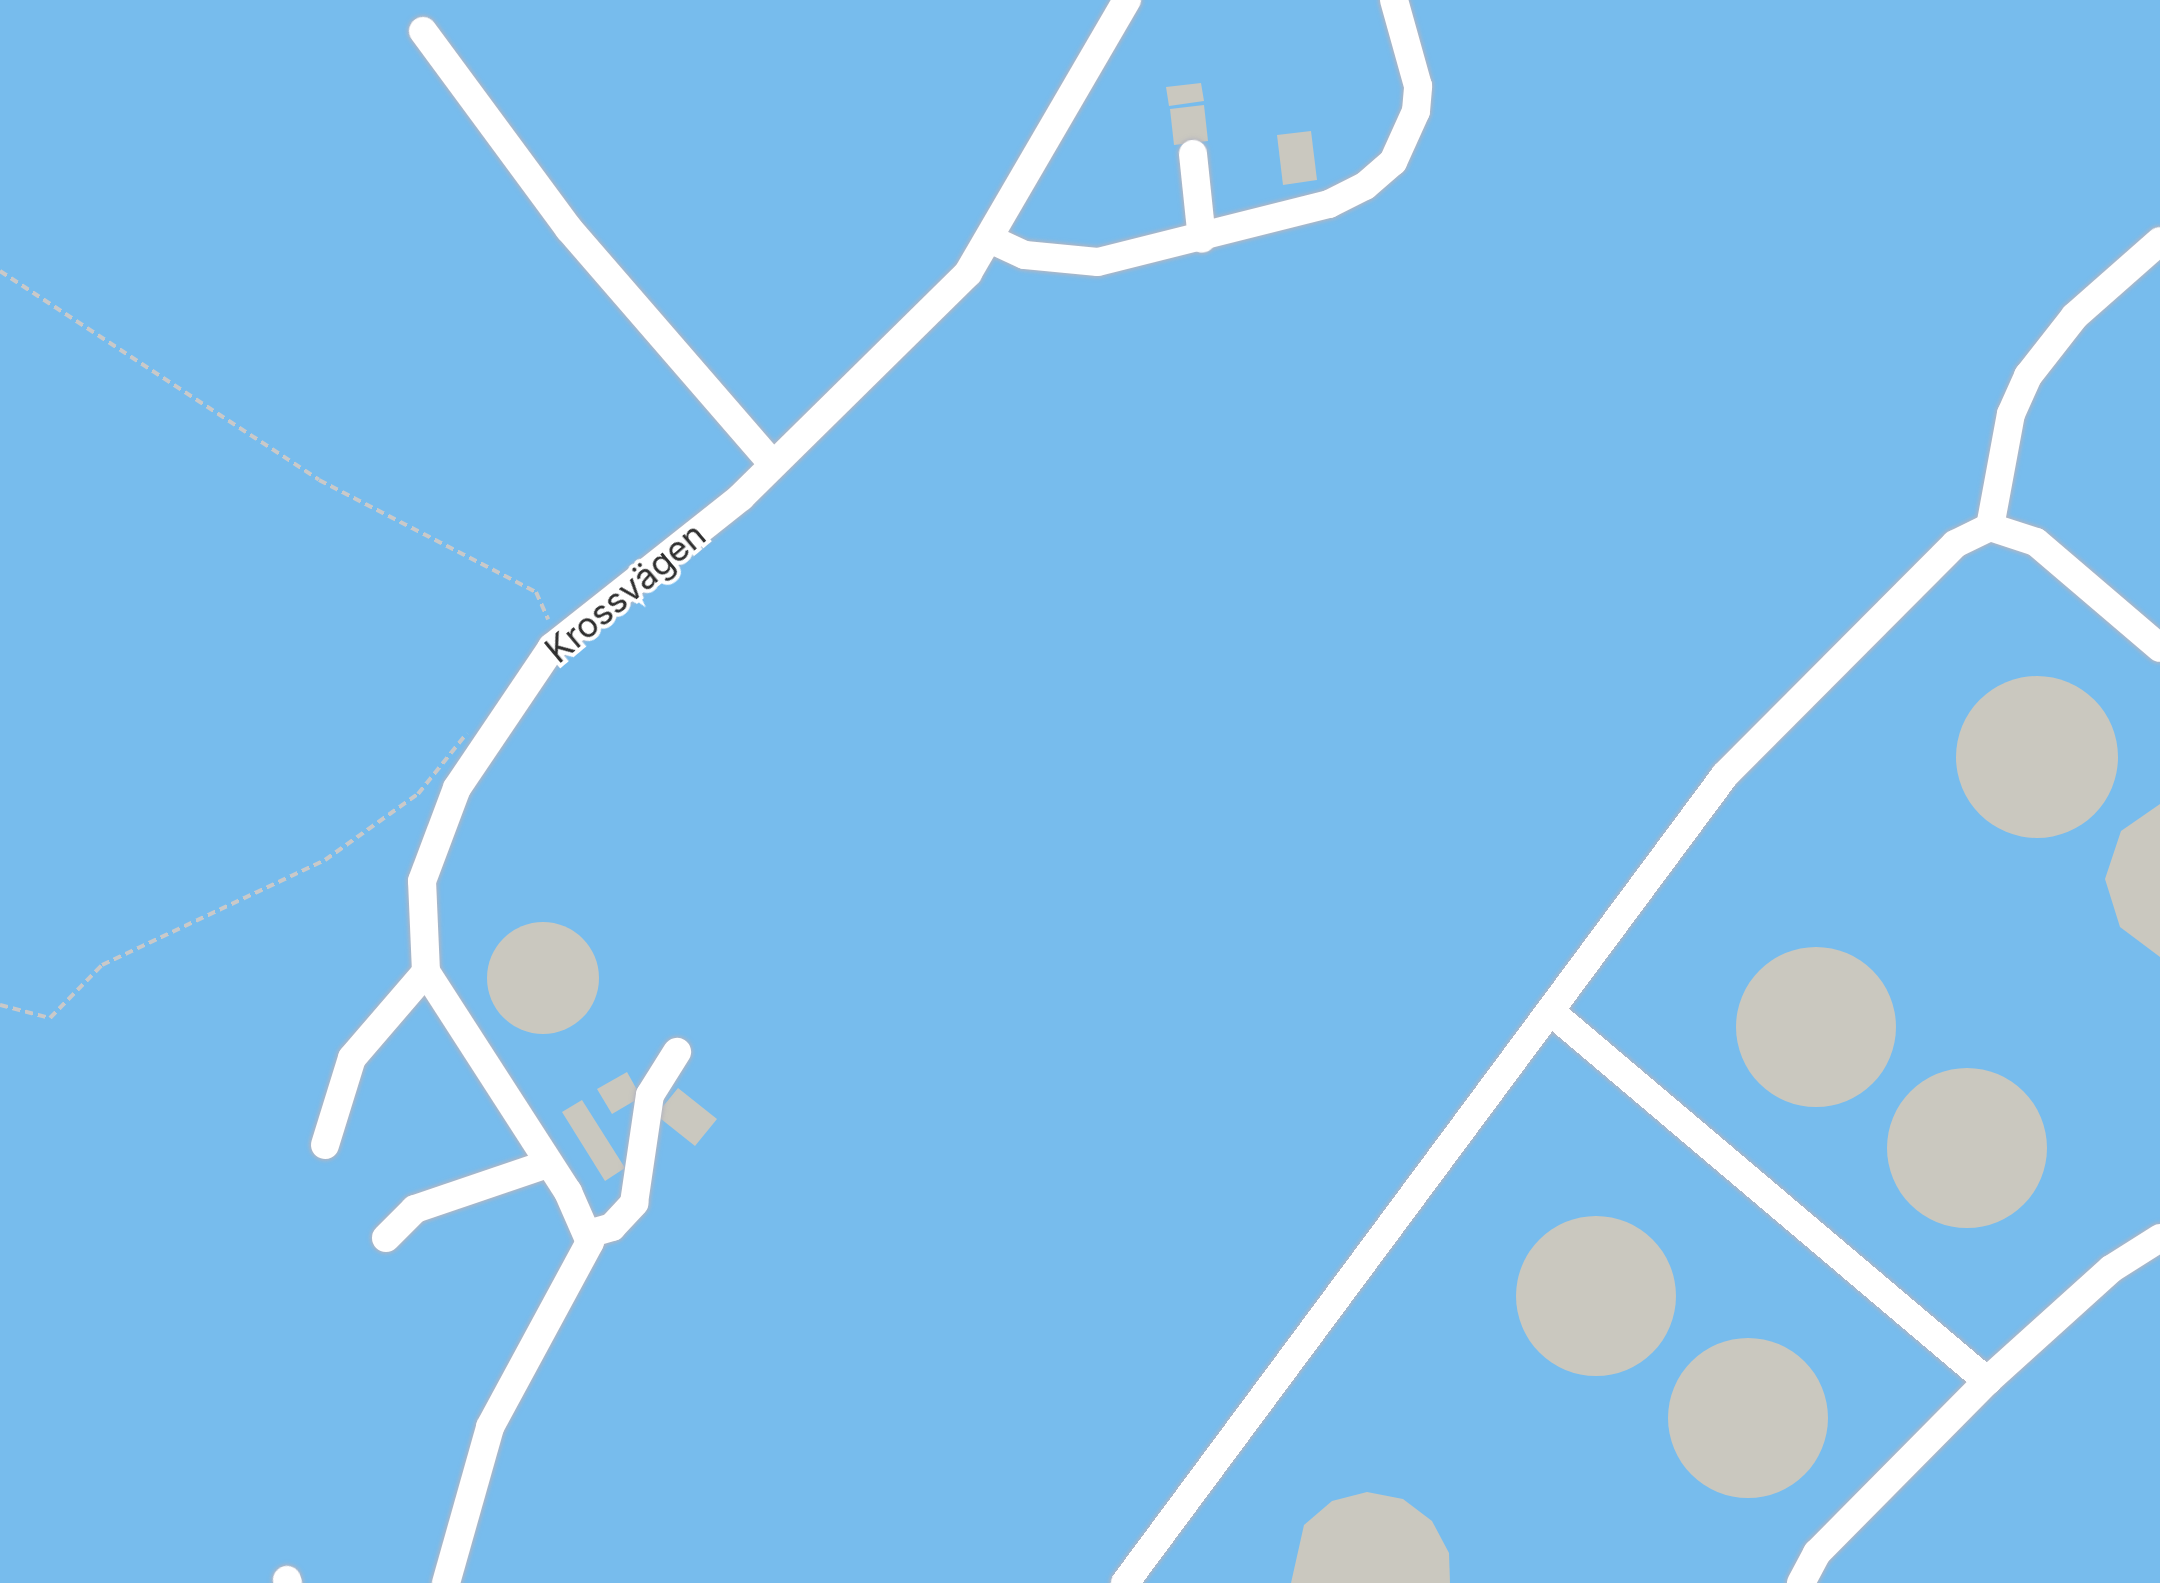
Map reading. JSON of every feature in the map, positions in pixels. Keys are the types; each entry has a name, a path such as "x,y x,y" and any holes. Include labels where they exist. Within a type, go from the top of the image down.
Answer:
{"street":[{"name":"Krossvägen","path":"588,1234 426,972 422,881 487,734 552,648 772,464 968,273 1127,0"},
{"path":"990,238 1060,262 1202,239 1329,204 1393,162 1418,86 1394,0"},
{"path":"423,31 570,229 772,464"},
{"path":"1193,154 1202,239"},
{"path":"1990,527 2011,414 2028,376 2075,316 2160,240"},
{"path":"1125,1583 1550,1011 1777,718 1955,544 1990,527 2036,542 2160,648"},
{"path":"325,1145 352,1058 426,972"},
{"path":"1550,1011 1987,1381"},
{"path":"446,1583 490,1427 536,1332 585,1264 588,1234 612,1226 634,1203 650,1095 677,1052"},
{"path":"386,1238 415,1209 547,1164"},
{"path":"1802,1583 1817,1553 1987,1381 2111,1269 2160,1238"}],"path":[{"path":"0,272 320,480 536,592 552,648"},
{"path":"0,1005 50,1018 102,964 325,860 418,794 462,733 487,734"}],"water":[{"path":"0,0 2160,0 2160,1583 0,1583"}],"building":[{"path":"1201,83 1204,101 1169,106 1166,87"},
{"path":"1204,105 1208,141 1174,145 1170,109"},
{"path":"1311,131 1317,180 1283,185 1277,135"},
{"path":"2037,676 2068,682 2094,700 2112,726 2118,757 2112,788 2094,814 2068,832 2037,838 2006,832 1980,814 1962,788 1956,757 1962,726 1980,700 2006,682"},
{"path":"2160,804 2160,957 2120,927 2105,879 2121,831"},
{"path":"543,922 564,926 583,938 595,957 599,978 595,999 583,1018 564,1030 543,1034 522,1030 503,1018 491,999 487,978 491,957 503,938 522,926"},
{"path":"1816,947 1847,953 1873,970 1890,996 1896,1027 1890,1058 1873,1084 1847,1101 1816,1107 1785,1101 1759,1084 1742,1058 1736,1027 1742,996 1759,970 1785,953"},
{"path":"1967,1068 1998,1074 2024,1091 2041,1117 2047,1148 2041,1179 2024,1205 1998,1222 1967,1228 1936,1222 1910,1205 1893,1179 1887,1148 1893,1117 1910,1091 1936,1074"},
{"path":"627,1072 641,1097 612,1114 597,1089"},
{"path":"678,1088 717,1119 695,1146 656,1115"},
{"path":"582,1100 625,1168 605,1181 562,1112"},
{"path":"1596,1216 1627,1222 1653,1239 1670,1265 1676,1296 1670,1327 1653,1353 1627,1370 1596,1376 1565,1370 1539,1353 1522,1327 1516,1296 1522,1265 1539,1239 1565,1222"},
{"path":"1748,1338 1779,1344 1805,1361 1822,1387 1828,1418 1822,1449 1805,1475 1779,1492 1748,1498 1717,1492 1691,1475 1674,1449 1668,1418 1674,1387 1691,1361 1717,1344"},
{"path":"1367,1492 1403,1499 1432,1521 1449,1553 1450,1583 1291,1583 1304,1525 1332,1501"}]}
